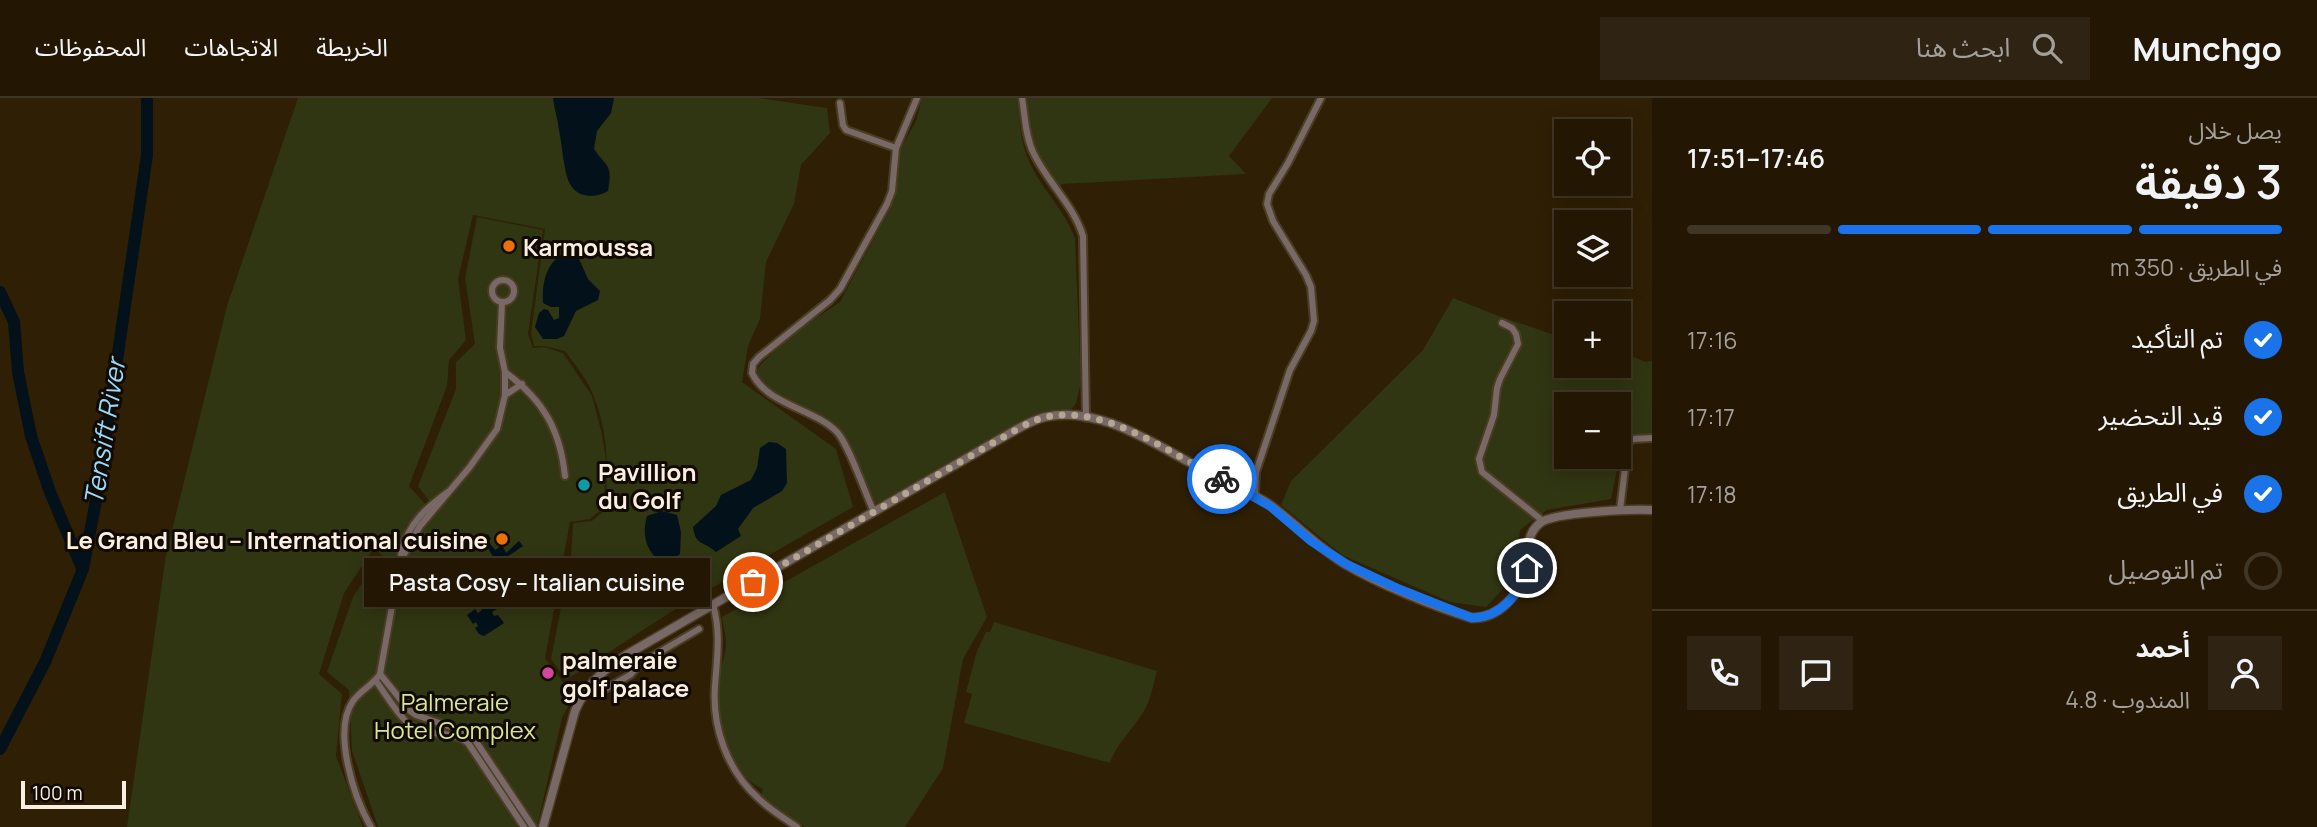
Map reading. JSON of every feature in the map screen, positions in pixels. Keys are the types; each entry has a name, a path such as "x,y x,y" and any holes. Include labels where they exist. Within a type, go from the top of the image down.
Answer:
{"street":[{"path":"874,512 846,447 835,430 763,388 752,373 753,364 759,357 840,289 887,204 892,191 896,148 917,98"},
{"path":"1022,98 1033,152 1073,211 1083,236 1086,418"},
{"path":"1255,496 1256,472 1290,370 1314,321 1311,287 1273,221 1267,204 1269,194 1321,98"},
{"path":"840,103 846,130 896,148"},
{"path":"371,827 358,799 347,760 343,731 352,702 378,677 400,563 414,534 476,460 497,429 505,395 505,372 500,348 502,302"},
{"path":"1502,323 1512,328 1518,338 1518,345 1497,388 1494,415 1479,458 1479,466 1482,472 1543,521"},
{"path":"505,372 539,401 561,448 565,475"},
{"path":"505,395 522,384"},
{"path":"543,827 575,711 581,696 593,681 626,655 1029,422 1068,415 1133,432 1255,496 1311,541 1346,564 1399,589 1472,618 1491,615 1516,594 1523,583 1527,568 1529,540 1533,530 1543,521 1620,510 1652,510"},
{"path":"1620,510 1629,443 1633,439 1652,438"},
{"path":"1240,488 1256,472"},
{"path":"713,605 718,643 715,703 722,743 737,773 752,792 797,827"},
{"path":"593,681 604,689 607,688 630,675 641,663 699,629"},
{"path":"378,677 416,715 471,734 524,827"},
{"path":"378,677 409,725 464,740 533,827"}],"green space":[{"path":"298,98 758,98 827,108 830,133 801,165 794,204 766,262 760,319 748,346 742,382 836,449 853,507 677,608 566,680 551,659 571,557 573,523 592,521 605,510 605,439 591,391 565,351 534,346 531,333 545,229 473,215 458,279 466,340 449,360 447,386 409,486 426,505 406,526 393,566 374,548 344,593 319,674 342,694 336,756 363,827 127,827 166,555 227,306"},
{"path":"922,98 1017,98 1027,155 1035,173 1066,219 1075,239 1081,382 1076,403 1071,410 1045,414 1020,424 881,504 875,503 869,495 854,455 842,435 834,427 769,388 757,371 795,332 840,302 887,214 897,184 900,150 916,121"},
{"path":"1027,98 1272,98 1229,156 1246,174 1062,184 1057,188 1032,143"},
{"name":"Palmeraie Hotel Complex","path":"477,217 543,230 528,334 533,348 544,347 563,353 592,396 601,430 607,465 603,508 590,519 570,522 545,658 565,685 577,689 562,718 537,827 378,827 352,751 349,690 327,672 353,597 377,560 399,579 418,533 435,509 418,486 456,389 456,362 475,344 465,278"},
{"path":"1453,298 1554,335 1554,378 1631,378 1631,356 1646,362 1652,361 1652,436 1631,437 1631,392 1554,392 1554,469 1617,469 1611,499 1547,510 1520,530 1516,575 1486,607 1450,602 1342,555 1281,505 1291,481 1423,350"},
{"path":"945,492 987,617 963,659 943,768 905,827 805,827 760,799 763,789 739,770 725,741 719,707 720,675 726,644 722,617"},
{"path":"994,622 1157,671 1146,706 1110,763 964,723 972,694 966,692 977,651"}],"shaded area":[{"path":"553,98 614,98 611,113 597,131 594,149 609,171 608,191 588,196 573,189 570,184"},
{"path":"566,252 576,252 588,279 600,291 598,300 576,311 564,336 543,339 535,327 539,313 544,309 548,310 554,320 559,318 559,307 543,303 545,280 554,261"},
{"path":"769,442 777,443 786,449 787,483 782,491 753,508 738,529 741,536 716,552 698,541 693,527 716,506 721,495 751,480 757,468 760,448"},
{"path":"662,511 677,515 681,532 680,554 665,565 654,556 645,537 647,516"},
{"path":"488,534 491,539 488,541 495,550 502,545 506,553 519,541 523,546 501,561 506,569 501,589 499,584 502,580 499,576 483,585 487,565 495,560 482,538"},
{"path":"481,595 486,603 490,604 499,598 499,608 492,612 504,623 484,636 479,634 475,628 478,626 476,622 473,624 467,615 475,609 478,613 482,610 477,604"}],"waterway":[{"name":"Tensift River","path":"0,749 45,662 83,569 98,490 147,155 147,98"},
{"path":"0,292 14,322 18,372 31,436 50,492 82,568"}],"way so far":[{"path":"753,582 1029,422 1047,417 1068,415 1119,426 1222,479"}],"place":[{"name":"Karmoussa","path":"509,246"},
{"name":"Pavillion du Golf","path":"584,485"},
{"name":"Le Grand Bleu – International cuisine","path":"502,539"},
{"name":"Pasta Cosy – Italian cuisine","path":"753,582"},
{"name":"palmeraie golf palace","path":"548,673"}],"route":[{"path":"1222,479 1270,506 1311,541 1346,564 1460,615 1484,618 1501,609 1523,583 1527,568"}]}
